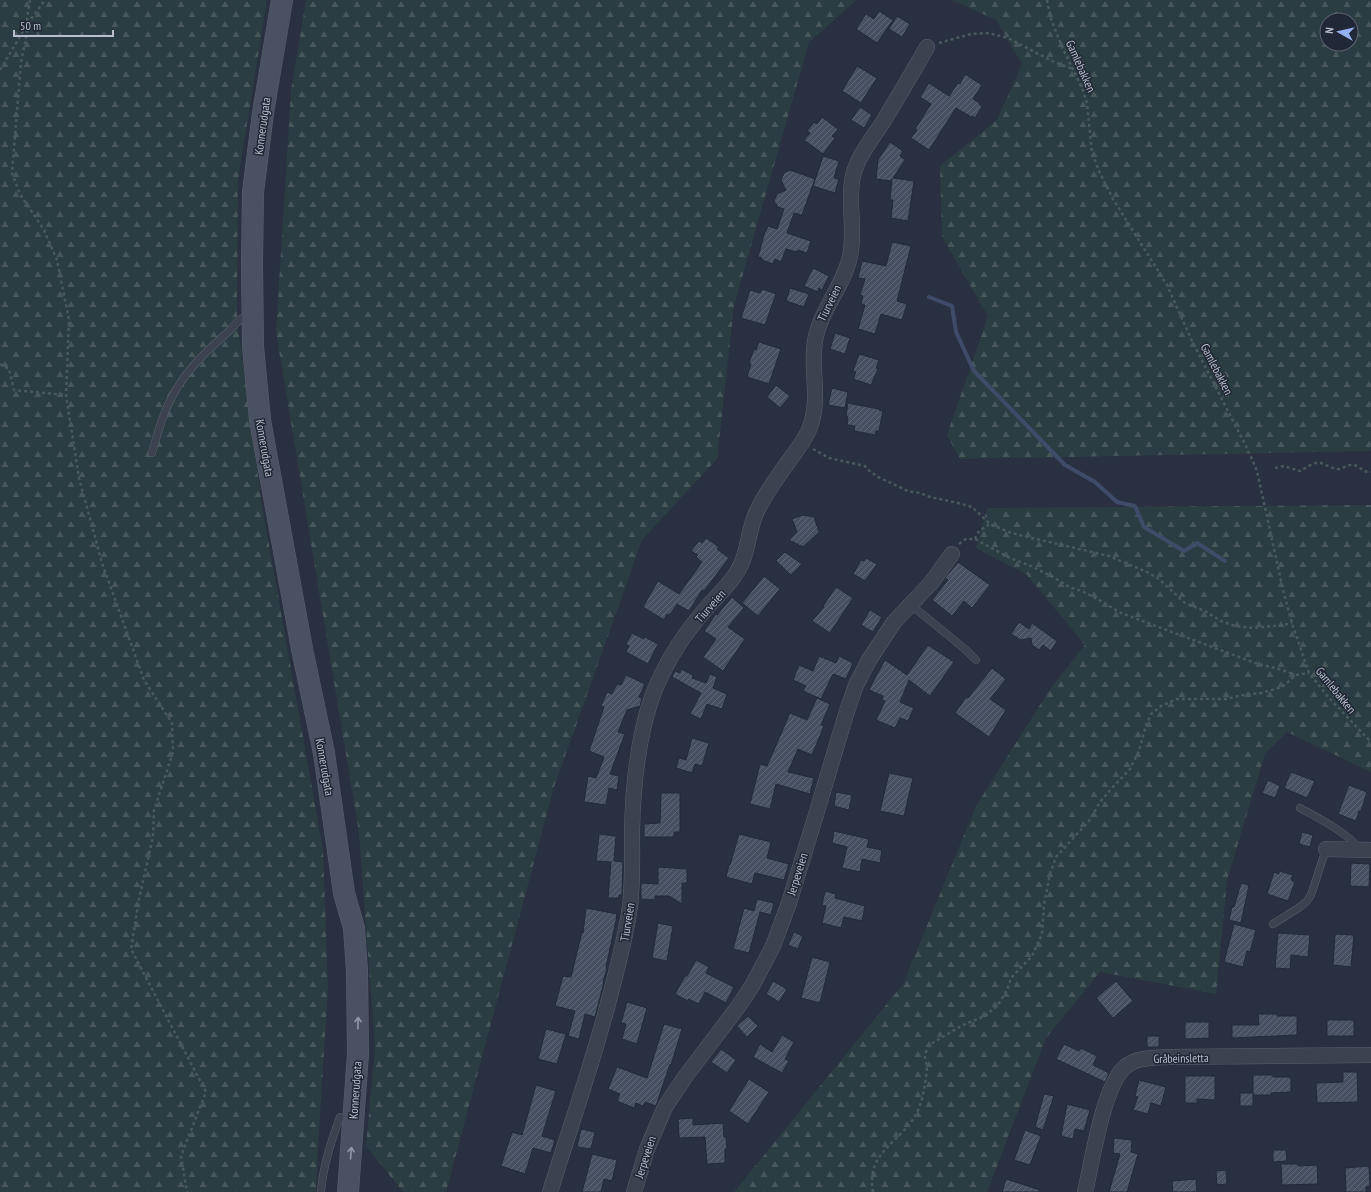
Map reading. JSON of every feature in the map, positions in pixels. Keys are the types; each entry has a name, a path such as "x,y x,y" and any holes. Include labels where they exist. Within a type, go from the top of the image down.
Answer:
{"main road":[{"name":"Konnerudgata","path":"282,0 263,113 253,192 252,314 255,379 260,420 301,641 324,753 344,893 354,928 358,995 358,1054 346,1192"},
{"name":"Konnerudgata","path":"344,893 343,1061 340,1117 346,1192"}],"street":[{"name":"Tiurveien","path":"550,1192 595,1052 622,952 630,905 633,794 637,758 642,732 652,698 661,674 678,646 699,616 726,588 738,572 745,551 750,527 756,511 808,432 814,409 816,393 813,358 814,342 818,325 832,299 850,258 852,243 851,183 854,171 862,154 927,47"},
{"name":"Jerpeveien","path":"634,1192 647,1149 665,1107 685,1077 738,1007 752,986 773,946 788,903 856,685 882,638 910,604 931,583 952,554"},
{"path":"1326,849 1365,850"},
{"name":"Gråbeinsletta","path":"1084,1192 1108,1094 1125,1066 1133,1062 1144,1059 1169,1057 1371,1055"}],"lane":[{"path":"152,453 169,402 181,380 243,316 252,314"},
{"path":"910,604 976,660"},
{"path":"1300,808 1365,850"},
{"path":"1273,924 1307,901 1311,895 1326,849"},
{"path":"321,1192 329,1150 340,1117"}],"path":[{"path":"30,0 27,18 28,28 21,62 12,173 20,194 44,230 57,260 69,320 66,395 79,478 102,563 144,680 172,723 173,752 154,810 153,837 139,899 131,949 206,1092 181,1156 187,1192"},
{"path":"0,70 28,23 45,0"},
{"name":"Gamlebakken","path":"1047,0 1051,18 1062,47 1082,88 1087,102 1092,153 1099,171 1113,199 1167,285 1192,341 1248,450 1257,471 1281,584 1292,623 1309,673 1329,698 1371,742"},
{"path":"927,47 971,34 988,32 1008,38 1054,62 1073,69"},
{"path":"0,364 9,369 14,390 66,395"},
{"path":"802,443 829,458 866,466 867,469 878,478 908,491 972,507 990,524 1011,534 1109,556 1147,572 1159,579 1185,603 1205,611 1221,621 1235,626 1253,628 1283,626 1292,623"},
{"path":"1275,468 1284,466 1300,471 1314,464 1320,463 1340,469 1347,465 1354,465 1364,471 1371,472"},
{"path":"990,524 979,531 975,539 1010,558 1031,566 1055,578 1069,587 1084,592 1121,613 1255,663 1296,675 1309,673"},
{"path":"873,1192 872,1178 874,1166 879,1157 907,1127 918,1110 924,1093 927,1067 925,1056 929,1045 963,1025 985,1016 998,1005 1007,990 1011,978 1032,956 1042,934 1044,905 1050,874 1056,858 1089,820 1100,802 1130,769 1139,751 1146,725 1152,714 1161,706 1177,699 1226,699 1261,693 1282,687 1296,675"}],"green space":[{"path":"0,0 267,0 238,180 237,319 262,505 323,850 328,988 316,1192 0,1192"},
{"path":"306,0 857,0 809,42 734,306 717,459 642,540 554,787 446,1192 403,1192 366,1146 375,1047 359,833 276,332 291,91"},
{"path":"952,0 1371,0 1371,451 960,459 947,435 988,316 942,237 940,166 997,120 1022,64 996,20"},
{"path":"1371,505 1371,772 1287,732 1265,754 1227,880 1216,994 1100,972 1046,1038 987,1192 734,1192 903,984 976,806 1050,689 1085,645 1027,575 976,548 987,508"}],"building":[{"path":"879,11 893,20 877,43 856,29 866,14 874,19"},
{"path":"897,16 910,24 902,37 889,29"},
{"path":"857,66 877,78 861,103 842,91"},
{"path":"965,74 982,85 973,99 980,103 979,104 982,107 975,118 956,108 929,150 911,138 931,104 920,97 929,83 949,96 958,83 960,84"},
{"path":"860,107 872,115 864,128 851,120"},
{"path":"822,117 838,129 832,136 835,138 823,154 804,140 810,133 807,131 814,122 817,124"},
{"path":"890,142 903,151 900,156 905,160 893,178 914,181 908,221 891,218 893,200 890,200 892,179 891,181 876,179 878,160"},
{"path":"823,156 839,161 834,178 839,179 835,193 813,186"},
{"path":"790,170 815,179 802,215 794,213 787,233 811,241 807,253 798,250 797,252 786,249 781,262 775,259 773,264 758,257 765,231 768,226 777,229 784,209 778,207 774,201 777,194 786,190 781,180 784,173"},
{"path":"892,242 911,246 897,301 907,304 902,320 881,314 875,334 858,329 865,305 861,304 863,296 860,295 865,279 858,278 862,261 886,266"},
{"path":"813,268 829,276 822,290 819,288 818,292 804,286"},
{"path":"790,288 809,294 804,307 786,301"},
{"path":"762,289 776,294 765,325 741,318 750,290 760,293"},
{"path":"835,333 850,338 845,354 830,349"},
{"path":"759,342 781,349 769,384 747,377 751,364 749,363 754,349 756,350"},
{"path":"859,354 879,360 876,368 878,369 871,385 853,379 856,372 853,371"},
{"path":"776,385 790,396 780,408 767,397"},
{"path":"832,388 848,392 845,408 828,405"},
{"path":"848,403 883,411 879,431 876,431 875,435 854,431 855,426 847,425 848,417 846,416"},
{"path":"803,515 814,517 819,532 803,547 789,540 797,532 792,519"},
{"path":"706,538 719,547 717,549 729,558 704,591 702,590 689,611 677,604 669,615 667,614 664,620 643,607 658,581 679,594 702,562 696,557 698,555 691,551 699,541 702,543"},
{"path":"785,552 802,564 791,575 776,561"},
{"path":"866,558 877,564 865,581 853,574 861,560 864,561"},
{"path":"958,562 990,585 972,608 964,601 952,616 932,600 948,580 945,578"},
{"path":"764,576 780,589 758,616 742,603"},
{"path":"836,587 853,598 830,633 812,621 824,607 823,606"},
{"path":"732,597 744,608 728,627 745,639 723,671 703,657 716,639 704,631 716,614 717,615"},
{"path":"870,610 882,617 873,632 861,625"},
{"path":"1019,622 1029,629 1032,623 1057,641 1051,651 1043,645 1039,650 1032,645 1031,638 1021,640 1011,634"},
{"path":"632,633 644,639 645,637 658,644 648,664 626,652 629,646 626,644"},
{"path":"928,645 954,662 930,696 909,680 900,702 914,708 908,721 900,718 895,728 876,720 885,701 882,700 883,696 869,690 885,660 907,675"},
{"path":"819,656 836,663 839,656 853,663 846,679 833,674 821,699 803,691 806,686 793,680 799,665 813,671"},
{"path":"992,668 1006,679 990,699 1006,710 989,737 955,713 966,697 968,698"},
{"path":"681,669 693,675 692,678 706,683 710,674 717,677 713,688 727,694 722,709 707,704 701,719 690,714 701,693 672,677 675,671 680,673"},
{"path":"626,675 645,684 639,697 642,698 640,706 627,710 618,732 625,734 610,774 619,776 617,790 609,788 606,805 584,802 588,776 596,778 604,757 589,751 604,707 601,706 607,692 612,694 617,684 621,685"},
{"path":"817,698 830,704 821,725 824,726 812,755 798,749 788,772 814,778 810,794 776,784 770,809 750,804 760,764 767,766 790,713 807,720"},
{"path":"692,738 709,743 702,766 695,764 692,773 676,768 679,758 686,760"},
{"path":"1291,772 1315,781 1307,798 1284,788"},
{"path":"889,773 913,778 904,816 880,811"},
{"path":"1268,780 1280,786 1275,798 1262,793"},
{"path":"1349,785 1367,792 1356,821 1338,814"},
{"path":"836,792 852,795 849,810 834,806"},
{"path":"661,793 680,793 680,832 674,832 674,837 644,837 644,824 660,823"},
{"path":"834,831 869,839 867,847 882,850 880,863 862,859 860,872 842,868 847,847 832,843"},
{"path":"1302,832 1313,835 1310,847 1299,844"},
{"path":"599,834 616,836 614,861 623,862 622,895 619,895 619,898 608,898 611,862 596,861"},
{"path":"739,834 771,842 767,858 789,864 784,880 755,873 752,884 726,877"},
{"path":"1351,863 1370,864 1369,887 1350,886"},
{"path":"658,867 687,869 687,883 682,883 682,904 669,896 655,896 655,900 641,899 641,883 658,884"},
{"path":"1279,871 1293,875 1291,880 1295,882 1288,901 1267,894 1274,872 1279,874"},
{"path":"1241,883 1249,885 1241,923 1229,920"},
{"path":"825,891 836,894 835,898 865,906 862,921 844,917 841,928 822,923 826,906 822,905"},
{"path":"757,899 774,903 771,915 760,912 749,953 733,949 744,908 754,911"},
{"path":"586,908 617,914 607,968 595,1017 585,1014 579,1039 568,1036 575,1011 555,1006 563,976 571,977 582,932 583,933"},
{"path":"658,923 673,926 667,961 652,958"},
{"path":"1234,924 1256,930 1250,952 1247,951 1243,967 1224,962"},
{"path":"794,932 803,936 798,949 788,945"},
{"path":"1278,933 1310,935 1308,957 1291,955 1290,969 1275,968"},
{"path":"1335,934 1354,935 1351,967 1333,965"},
{"path":"812,957 830,962 820,1003 801,998"},
{"path":"696,960 709,967 706,973 734,987 726,1003 705,992 699,1004 688,999 688,1001 675,994"},
{"path":"773,981 787,989 779,1002 766,994"},
{"path":"1116,981 1133,1001 1113,1018 1096,998"},
{"path":"627,1002 647,1008 637,1044 622,1039 626,1024 621,1023"},
{"path":"1258,1014 1297,1016 1297,1035 1232,1038 1232,1025 1259,1025"},
{"path":"748,1016 758,1026 747,1037 737,1026"},
{"path":"1327,1020 1354,1020 1354,1036 1327,1036"},
{"path":"1185,1022 1209,1022 1209,1038 1185,1039"},
{"path":"664,1024 682,1029 656,1106 645,1102 643,1106 636,1103 634,1108 617,1101 620,1094 608,1089 617,1067 647,1078"},
{"path":"546,1029 566,1034 557,1064 538,1059"},
{"path":"782,1035 794,1042 785,1059 789,1061 782,1073 753,1057 760,1044 772,1052"},
{"path":"1147,1036 1159,1036 1159,1047 1147,1047"},
{"path":"1064,1044 1079,1051 1081,1048 1097,1056 1093,1065 1109,1073 1105,1082 1056,1059"},
{"path":"721,1049 736,1060 727,1073 711,1062"},
{"path":"1343,1072 1357,1072 1358,1102 1317,1103 1316,1083 1343,1082"},
{"path":"1253,1075 1289,1077 1291,1078 1291,1092 1271,1093 1271,1095 1253,1095"},
{"path":"1185,1076 1215,1076 1215,1100 1197,1099 1197,1103 1185,1103"},
{"path":"749,1079 769,1092 748,1124 729,1111"},
{"path":"1139,1080 1166,1087 1161,1106 1151,1103 1148,1114 1133,1110 1138,1097 1135,1096"},
{"path":"536,1085 556,1091 542,1136 555,1140 551,1153 533,1148 525,1174 501,1166 512,1132 522,1135"},
{"path":"1240,1093 1253,1093 1253,1106 1240,1106"},
{"path":"1044,1094 1054,1096 1043,1130 1035,1127"},
{"path":"1067,1104 1090,1110 1084,1131 1075,1129 1073,1139 1061,1136"},
{"path":"693,1118 693,1125 723,1123 727,1149 725,1149 725,1163 707,1164 705,1137 679,1138 678,1119"},
{"path":"581,1129 595,1132 591,1149 577,1147"},
{"path":"1025,1130 1041,1136 1030,1165 1014,1160"},
{"path":"1114,1138 1132,1140 1131,1152 1138,1154 1127,1192 1109,1192 1120,1154 1113,1153"},
{"path":"1273,1150 1286,1150 1287,1161 1273,1162"},
{"path":"592,1154 617,1160 612,1181 604,1179 601,1192 582,1192"},
{"path":"1281,1164 1298,1164 1298,1166 1317,1165 1318,1184 1282,1185"},
{"path":"1369,1166 1370,1186 1366,1187 1366,1192 1346,1192 1345,1168"},
{"path":"1226,1170 1227,1184 1217,1185 1216,1171"},
{"path":"1006,1179 1040,1190 1039,1192 1002,1192"},
{"path":"1196,1179 1197,1192 1173,1192 1172,1181"}],"waterway":[{"path":"929,297 952,306 956,332 974,371 1065,465 1095,482 1117,502 1135,506 1144,527 1184,551 1197,543 1225,561"}]}
